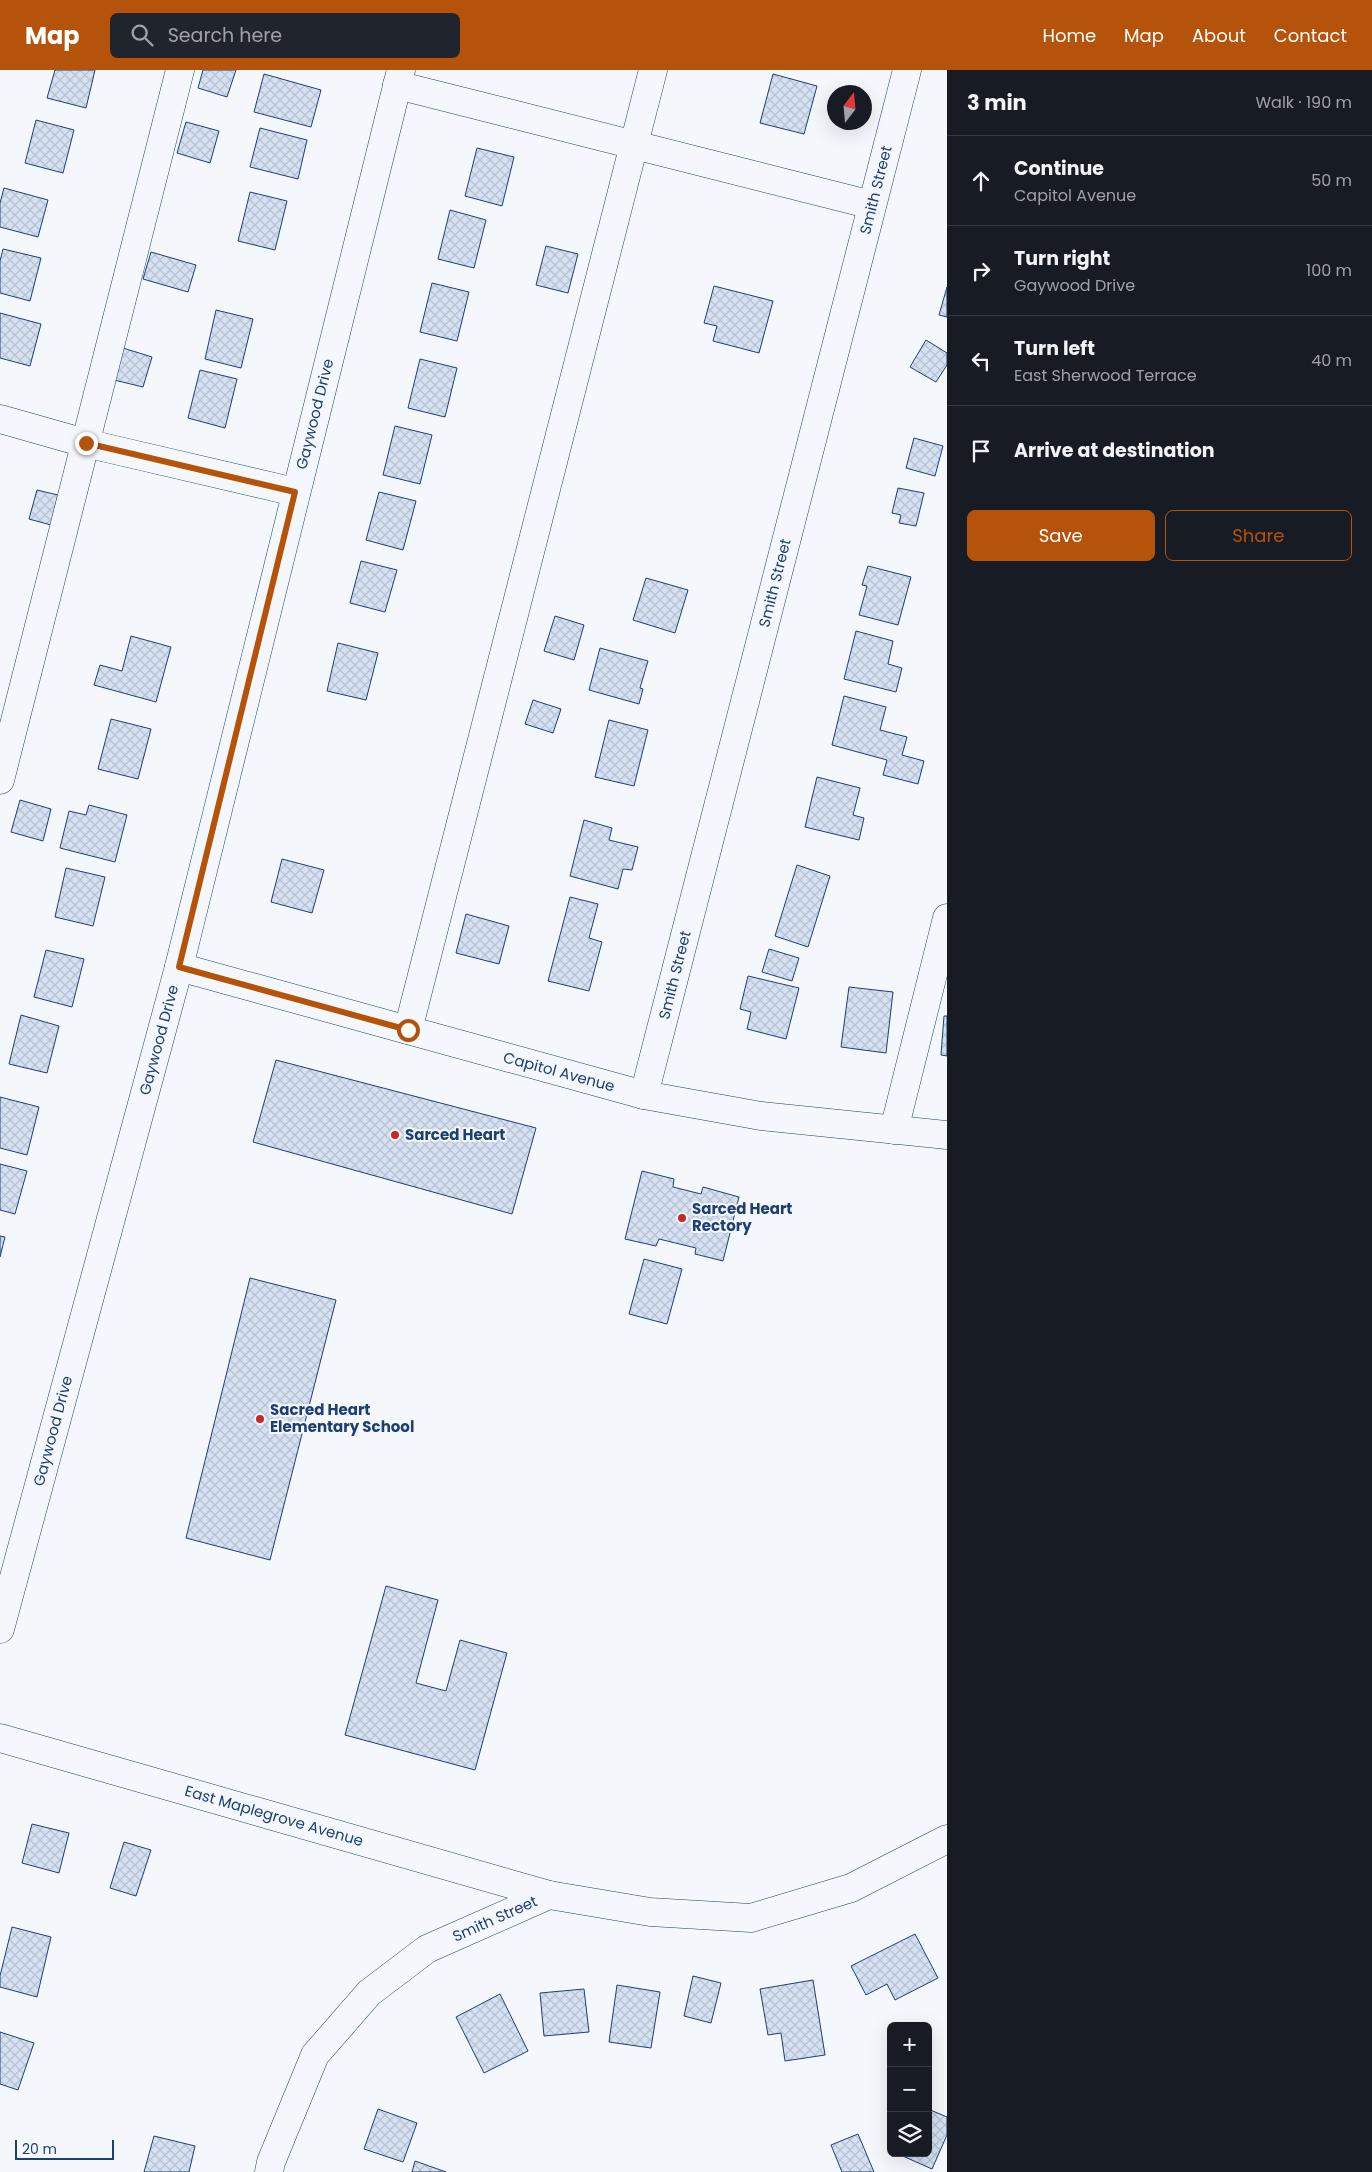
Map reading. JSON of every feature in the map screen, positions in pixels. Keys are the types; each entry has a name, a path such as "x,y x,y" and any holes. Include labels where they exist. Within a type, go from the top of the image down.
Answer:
{"street":[{"path":"0,780 180,70"},
{"path":"408,1030 652,70"},
{"name":"Smith Street","path":"644,1095 907,70"},
{"path":"399,78 634,144 872,205"},
{"name":"Gaywood Drive","path":"0,1629 179,967 295,492 399,78"},
{"path":"0,419 86,443 295,492"},
{"path":"894,1130 947,918"},
{"name":"Capitol Avenue","path":"179,967 644,1095 761,1116 947,1135"},
{"name":"East Maplegrove Avenue","path":"0,1738 549,1895"},
{"name":"Smith Street","path":"269,2172 271,2162 315,2055 369,1993 427,1949 549,1895 650,1912 751,1918 851,1888 947,1839"}],"building":[{"path":"55,70 95,70 86,108 47,98"},
{"path":"203,70 236,70 227,97 198,88"},
{"path":"264,74 321,90 311,127 254,112"},
{"path":"773,74 817,86 804,134 760,123"},
{"path":"36,120 74,130 63,173 25,163"},
{"path":"186,122 219,131 210,163 177,153"},
{"path":"260,128 307,140 298,179 250,167"},
{"path":"477,148 514,157 502,206 465,196"},
{"path":"4,188 48,200 38,237 0,227 0,203"},
{"path":"250,192 287,201 275,250 238,241"},
{"path":"450,210 486,220 474,268 438,259"},
{"path":"546,246 578,254 568,293 536,285"},
{"path":"3,249 41,258 30,301 0,293 0,261"},
{"path":"151,252 196,265 188,292 143,279"},
{"path":"432,283 469,292 457,341 420,332"},
{"path":"714,286 773,301 759,353 713,341 717,326 704,323"},
{"path":"947,287 947,317 939,315"},
{"path":"216,310 253,319 241,368 205,359"},
{"path":"0,313 41,324 30,366 0,358"},
{"path":"926,340 947,353 947,365 936,382 910,367"},
{"path":"123,348 152,357 143,387 114,380"},
{"path":"420,359 457,368 445,417 408,408"},
{"path":"200,370 237,379 225,428 188,418"},
{"path":"395,426 432,435 420,484 383,475"},
{"path":"914,438 943,446 935,476 906,468"},
{"path":"898,488 924,493 916,526 899,523 901,515 892,513"},
{"path":"37,490 58,495 51,525 29,519"},
{"path":"379,492 416,501 403,550 366,540"},
{"path":"361,561 397,570 385,612 350,603"},
{"path":"868,566 911,577 898,625 859,615 867,586 862,585"},
{"path":"646,578 688,590 675,633 633,620"},
{"path":"555,616 584,625 574,660 544,651"},
{"path":"856,631 893,641 888,664 902,668 896,692 844,679"},
{"path":"131,636 171,647 156,702 94,685 100,665 122,671"},
{"path":"338,643 378,653 366,700 327,691"},
{"path":"600,648 648,661 640,688 643,689 639,704 589,690"},
{"path":"844,696 886,707 880,730 907,737 902,755 924,761 918,784 883,775 887,760 832,745"},
{"path":"533,700 561,709 553,733 525,724"},
{"path":"111,719 151,729 138,779 98,769"},
{"path":"609,720 648,730 634,786 595,777"},
{"path":"817,777 860,788 853,815 864,818 859,840 805,827"},
{"path":"20,800 51,809 43,841 11,832"},
{"path":"89,805 127,815 115,862 60,848 69,811 86,815"},
{"path":"584,820 612,828 609,840 638,847 632,870 623,869 618,889 570,876"},
{"path":"282,859 324,870 312,913 271,902"},
{"path":"797,865 830,876 808,947 775,936"},
{"path":"66,868 105,877 93,926 55,917"},
{"path":"570,897 598,904 589,938 602,942 589,991 548,981"},
{"path":"466,914 509,926 499,964 456,953"},
{"path":"769,949 799,958 792,981 762,972"},
{"path":"46,950 84,959 72,1007 34,997"},
{"path":"748,976 799,988 786,1039 747,1029 751,1012 740,1009"},
{"path":"849,987 893,992 886,1053 841,1047"},
{"path":"21,1015 59,1026 47,1073 9,1064"},
{"path":"944,1016 947,1016 947,1056 941,1055"},
{"name":"Sarced Heart","path":"276,1060 536,1128 512,1214 253,1142"},
{"path":"0,1097 39,1107 27,1155 0,1148"},
{"path":"0,1164 27,1171 15,1214 0,1210"},
{"name":"Sarced Heart Rectory","path":"642,1171 674,1179 673,1187 701,1194 703,1187 739,1197 723,1261 695,1254 696,1248 659,1239 656,1246 625,1239"},
{"path":"0,1236 5,1237 0,1257"},
{"path":"644,1259 682,1269 667,1324 629,1314"},
{"name":"Sacred Heart Elementary School","path":"250,1278 336,1300 270,1560 186,1538"},
{"path":"386,1586 438,1600 416,1683 446,1691 460,1640 507,1653 475,1770 345,1735"},
{"path":"32,1824 69,1833 59,1873 22,1863"},
{"path":"124,1842 151,1850 136,1896 110,1888"},
{"path":"12,1927 51,1937 37,1997 0,1987 0,1976"},
{"path":"915,1934 938,1978 895,2000 887,1984 866,1995 851,1966"},
{"path":"693,1976 721,1983 711,2023 684,2016"},
{"path":"813,1980 825,2055 785,2061 781,2033 768,2035 760,1989"},
{"path":"617,1985 660,1992 651,2048 609,2042"},
{"path":"584,1989 589,2032 544,2036 540,1993"},
{"path":"500,1994 528,2051 484,2073 456,2017"},
{"path":"0,2032 34,2043 18,2090 0,2084"},
{"path":"378,2109 417,2123 403,2162 364,2149"},
{"path":"932,2111 947,2117 947,2135 932,2169 905,2157 932,2157"},
{"path":"858,2134 874,2172 842,2172 831,2145"},
{"path":"154,2136 195,2146 189,2172 144,2172"},
{"path":"415,2161 446,2172 412,2172"}],"place":[{"name":"Sarced Heart","path":"395,1135"},
{"name":"Sarced Heart Rectory","path":"682,1218"},
{"name":"Sacred Heart Elementary School","path":"260,1419"}],"route":[{"path":"86,443 295,492 179,967 408,1030"}]}
